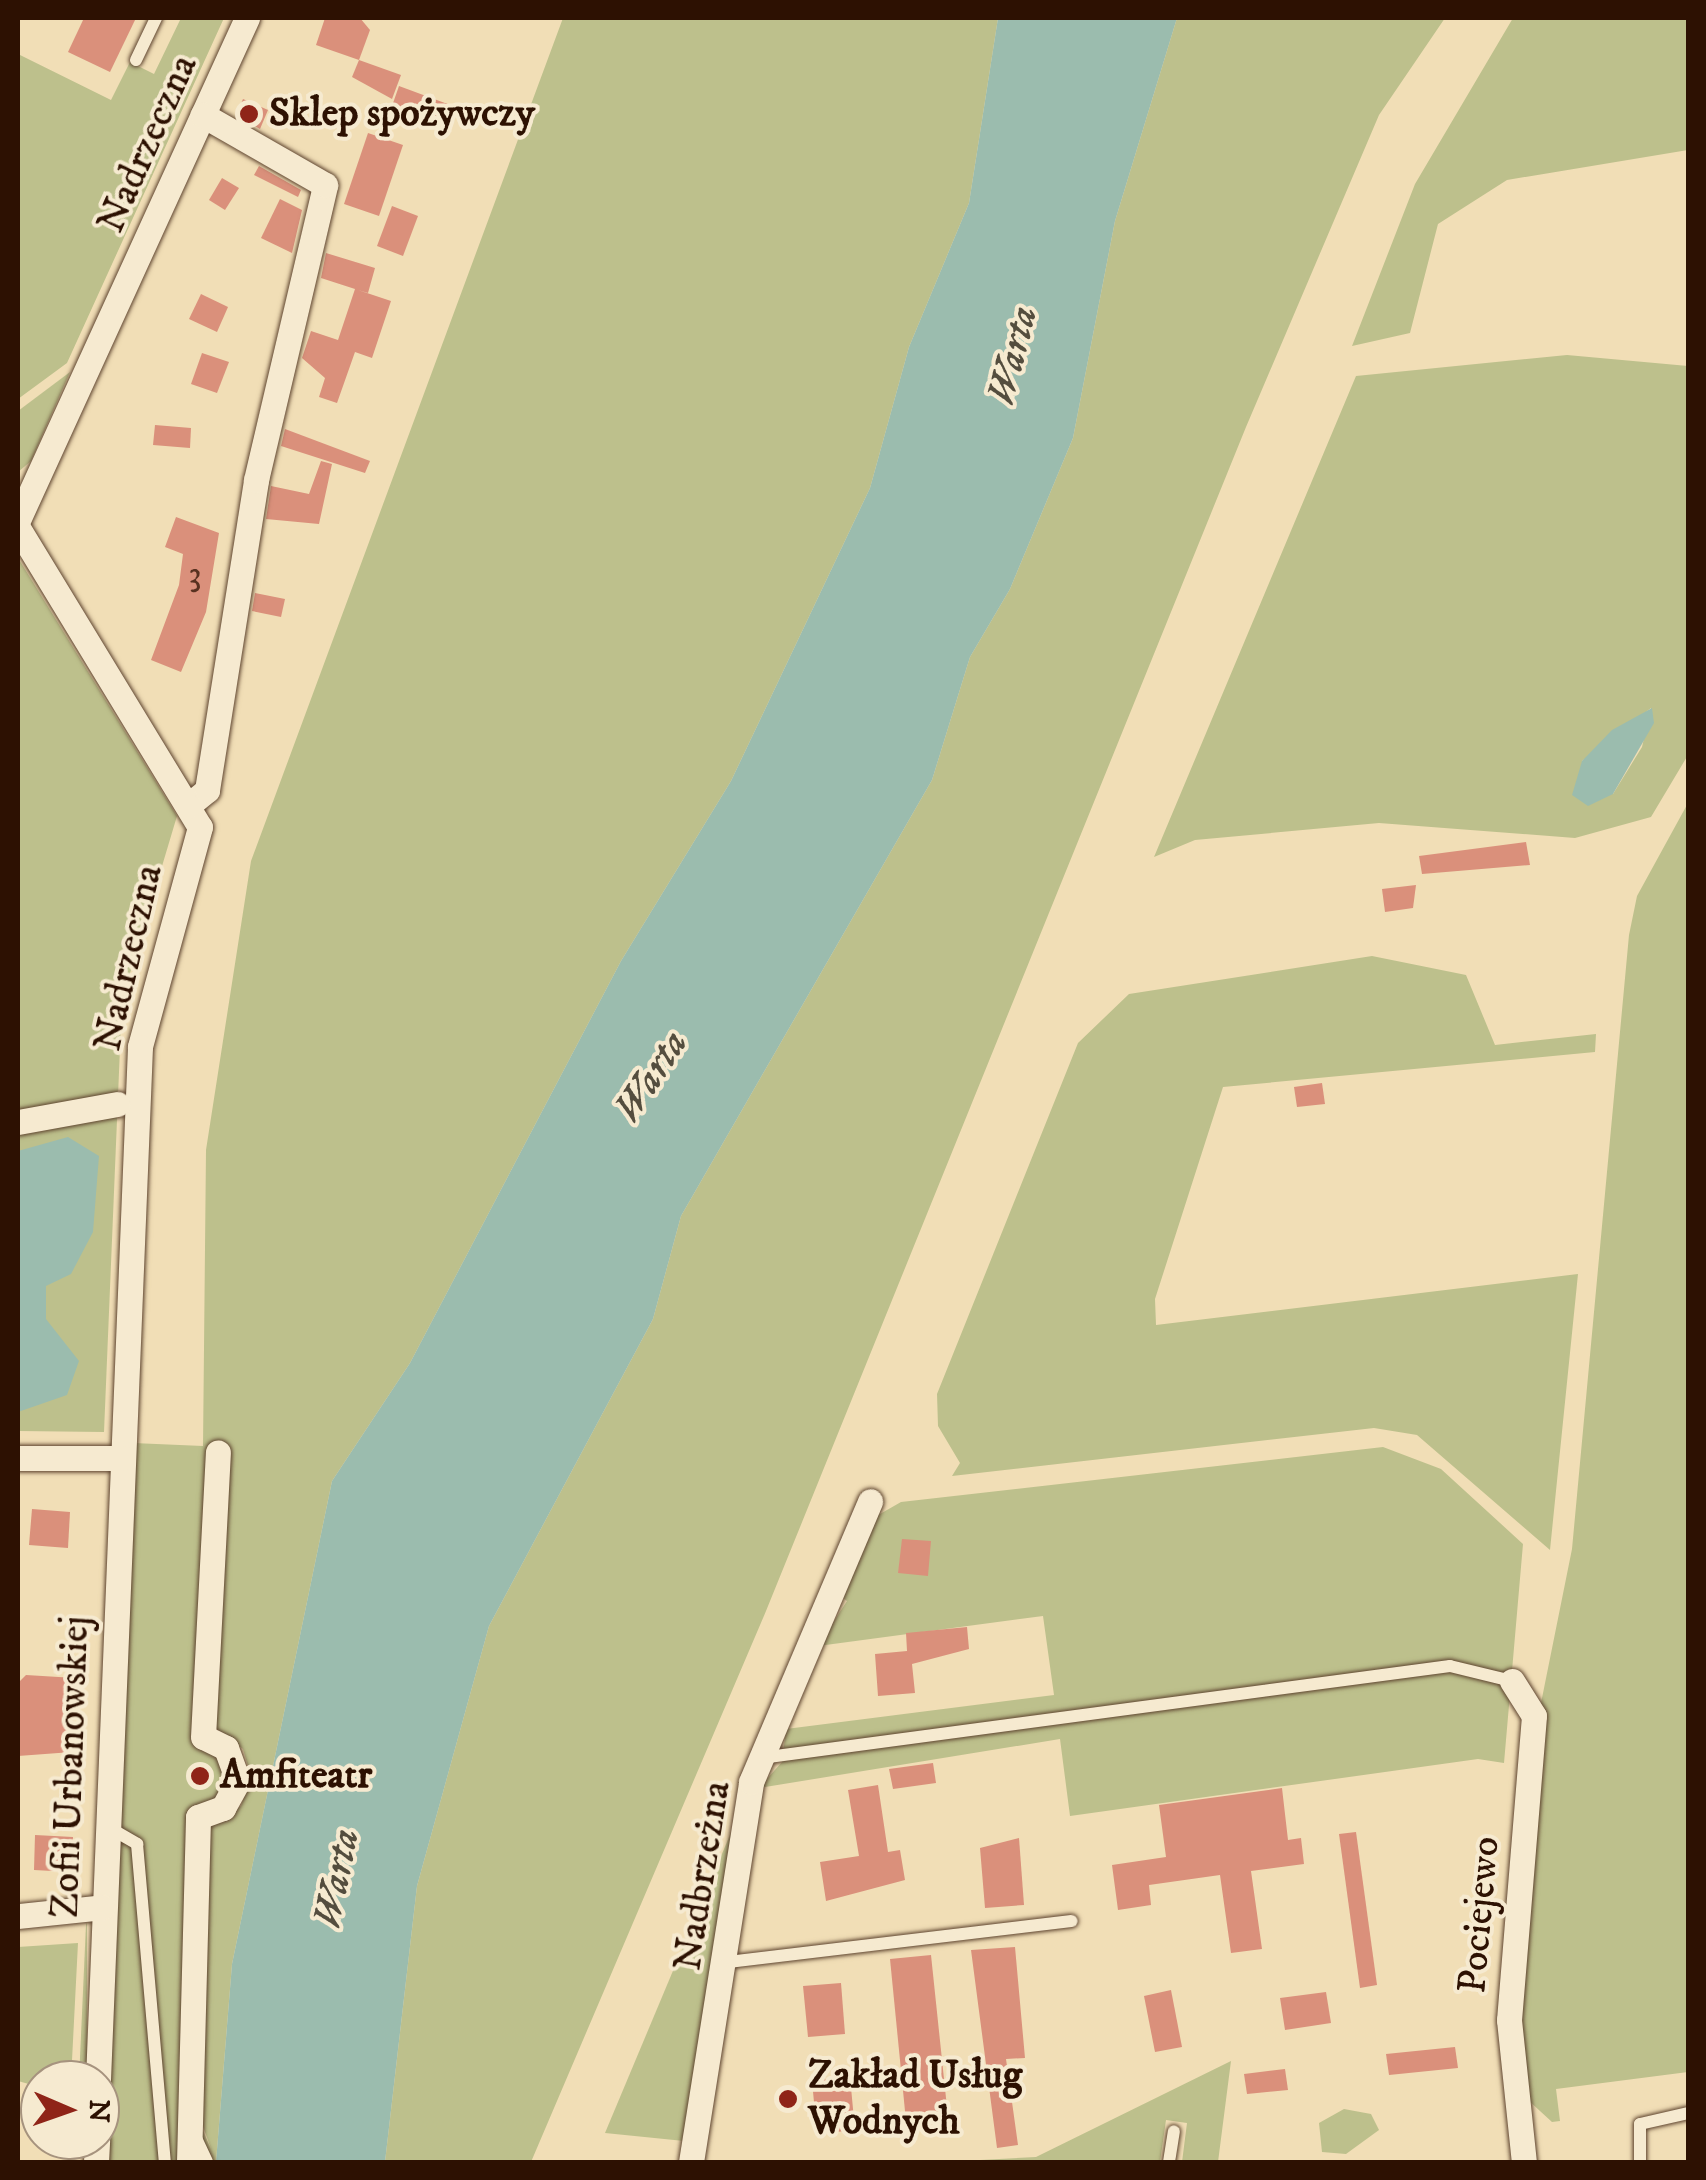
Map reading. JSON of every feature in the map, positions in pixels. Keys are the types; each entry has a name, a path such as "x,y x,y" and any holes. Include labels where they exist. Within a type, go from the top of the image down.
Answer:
{"street":[{"name":"Nadrzeczna","path":"122,1458 140,1046 200,827 190,804 18,524 246,18"},
{"path":"190,804 208,790 256,480 325,184 203,115"},
{"path":"18,1122 117,1104"},
{"path":"190,2162 188,2117 198,1816 223,1808 238,1781 226,1748 203,1737 218,1452"},
{"path":"18,1458 122,1458"},
{"name":"Zofii Urbanowskiej","path":"98,2060 122,1458"},
{"name":"Nadbrzeżna","path":"691,2162 728,1962 745,1806 761,1758 870,1502"},
{"name":"Pociejewo","path":"1512,1681 1534,1716 1509,2020 1524,2162"},
{"path":"18,1916 102,1907"}],"lane":[{"path":"136,60 156,18"},
{"path":"761,1758 1450,1666 1512,1681"},
{"path":"106,1827 132,1834 137,1844 165,2162"},
{"path":"728,1962 1072,1921"},
{"path":"1640,2162 1640,2124 1688,2113"},
{"path":"188,2117 207,2162"},
{"path":"1169,2162 1174,2131"}],"green space":[{"path":"181,18 224,18 67,363 18,399 18,54 111,100 130,62 154,74"},
{"path":"563,18 998,18 969,203 909,347 870,488 731,781 621,961 410,1363 332,1481 232,1964 216,2162 105,2162 120,2160 120,2060 109,2060 133,1443 203,1446 206,1150 251,861","holes":["215,1727 243,1749 251,1777 241,1806 209,1826 200,2118 211,2149 198,2119 204,1823 247,1774"]},
{"path":"1177,18 1445,18 1379,115 1246,427 766,1611 531,2162 385,2162 417,1886 489,1626 653,1319 681,1216 932,780 970,657 1010,589 1073,438 1115,221"},
{"path":"1513,18 1688,18 1688,150 1507,180 1438,224 1410,333 1352,346 1415,184"},
{"path":"1567,355 1688,366 1688,755 1651,817 1575,838 1379,823 1195,840 1154,857 1356,376","holes":["1651,708 1642,747 1613,794 1582,761"]},
{"path":"70,372 31,461 18,472 18,411"},
{"path":"18,558 177,816 122,1000 104,1432 18,1431"},
{"path":"1688,803 1688,2072 1556,2089 1560,2121 1552,2122 1528,2100 1520,2035 1540,1708 1572,1549 1629,935 1637,896"},
{"path":"1372,956 1466,975 1495,1045 1596,1034 1595,1052 1223,1087 1155,1299 1156,1325 1578,1274 1550,1550 1417,1435 1374,1428 952,1476 960,1463 938,1426 937,1394 1078,1043 1129,994"},
{"path":"1383,1447 1441,1469 1523,1544 1504,1763 1478,1759 1070,1816 1060,1739 759,1788 782,1762 786,1729 1054,1695 1043,1616 818,1646 847,1601 840,1596 873,1518 901,1502"},
{"path":"732,1830 684,2141 605,2133"},
{"path":"87,1922 87,2060 80,2060"},
{"path":"78,1943 72,2060 20,2060 20,2082 18,2081 18,1947"},
{"path":"1231,2061 1218,2162 1182,2162 1187,2123 1166,2120 1160,2162 943,2162 1036,2157"},
{"path":"1344,2109 1371,2114 1379,2130 1346,2154 1322,2152 1319,2123"}],"water":[{"name":"Warta","path":"998,18 1177,18 1115,221 1073,438 1010,589 970,657 932,780 681,1216 653,1319 489,1626 417,1886 385,2162 216,2162 232,1964 332,1481 410,1363 621,961 731,781 870,488 909,347 969,203"},
{"path":"1652,708 1654,723 1613,794 1588,806 1572,795 1582,761 1612,730"},
{"path":"68,1137 99,1156 93,1232 71,1274 46,1286 46,1319 79,1361 67,1395 18,1412 18,1151"}],"building":[{"path":"84,18 136,18 110,72 68,52"},
{"path":"325,18 360,18 370,30 359,60 316,45"},
{"path":"359,60 401,75 392,99 352,77"},
{"path":"399,86 453,106 446,126 392,106"},
{"name":"Sklep spożywczy","path":"243,99 268,110 260,129 236,115"},
{"path":"368,133 403,145 379,216 344,204"},
{"path":"259,166 301,190 298,197 254,175"},
{"path":"222,178 239,188 225,210 209,200"},
{"path":"280,199 302,210 292,253 261,238"},
{"path":"392,206 418,216 403,256 377,246"},
{"path":"326,253 375,268 368,293 358,290 391,301 372,358 355,352 337,403 319,397 325,378 302,358 311,331 338,340 355,289 321,278"},
{"path":"201,294 228,307 217,332 189,319"},
{"path":"202,353 229,362 217,393 191,384"},
{"path":"155,425 191,428 190,448 153,445"},
{"path":"285,429 370,461 365,473 281,446"},
{"path":"321,461 332,464 319,524 266,519 271,486 309,494"},
{"path":"176,517 219,533 206,612 181,672 151,660 179,585 183,554 165,547"},
{"path":"255,593 285,599 281,617 252,611"},
{"path":"1526,842 1530,865 1422,874 1419,856"},
{"path":"1416,885 1413,908 1385,912 1382,889"},
{"path":"1322,1083 1325,1104 1297,1107 1294,1087"},
{"path":"32,1509 70,1512 68,1548 29,1545"},
{"path":"902,1539 931,1541 928,1576 898,1573"},
{"path":"967,1627 969,1649 912,1664 915,1693 878,1696 875,1654 907,1651 906,1633"},
{"path":"26,1675 75,1678 72,1752 18,1756 18,1683"},
{"path":"933,1763 936,1783 893,1789 889,1769"},
{"path":"878,1785 888,1852 900,1850 905,1880 826,1901 820,1862 859,1856 848,1790"},
{"path":"1282,1788 1288,1840 1301,1838 1304,1864 1251,1871 1262,1949 1231,1953 1220,1875 1149,1885 1151,1905 1118,1910 1112,1865 1166,1857 1159,1805"},
{"path":"1356,1832 1377,1985 1360,1988 1339,1834"},
{"path":"35,1835 73,1837 71,1872 34,1870"},
{"path":"1019,1838 1024,1905 985,1908 980,1848"},
{"path":"1015,1947 1025,2058 1006,2059 1018,2145 997,2148 971,1950"},
{"path":"931,1955 948,2117 906,2121 890,1959"},
{"path":"841,1983 845,2034 808,2037 803,1986"},
{"path":"1171,1990 1182,2047 1155,2052 1144,1996"},
{"path":"1326,1992 1331,2023 1285,2030 1280,1998"},
{"path":"1455,2047 1458,2068 1389,2075 1386,2054"},
{"path":"1285,2069 1288,2090 1247,2094 1244,2074"},
{"path":"850,2077 855,2130 817,2134 812,2081"}],"place":[{"name":"Sklep spożywczy","path":"249,114"},
{"name":"Amfiteatr","path":"200,1776"},
{"name":"Zakład Usług Wodnych","path":"788,2099"}]}
